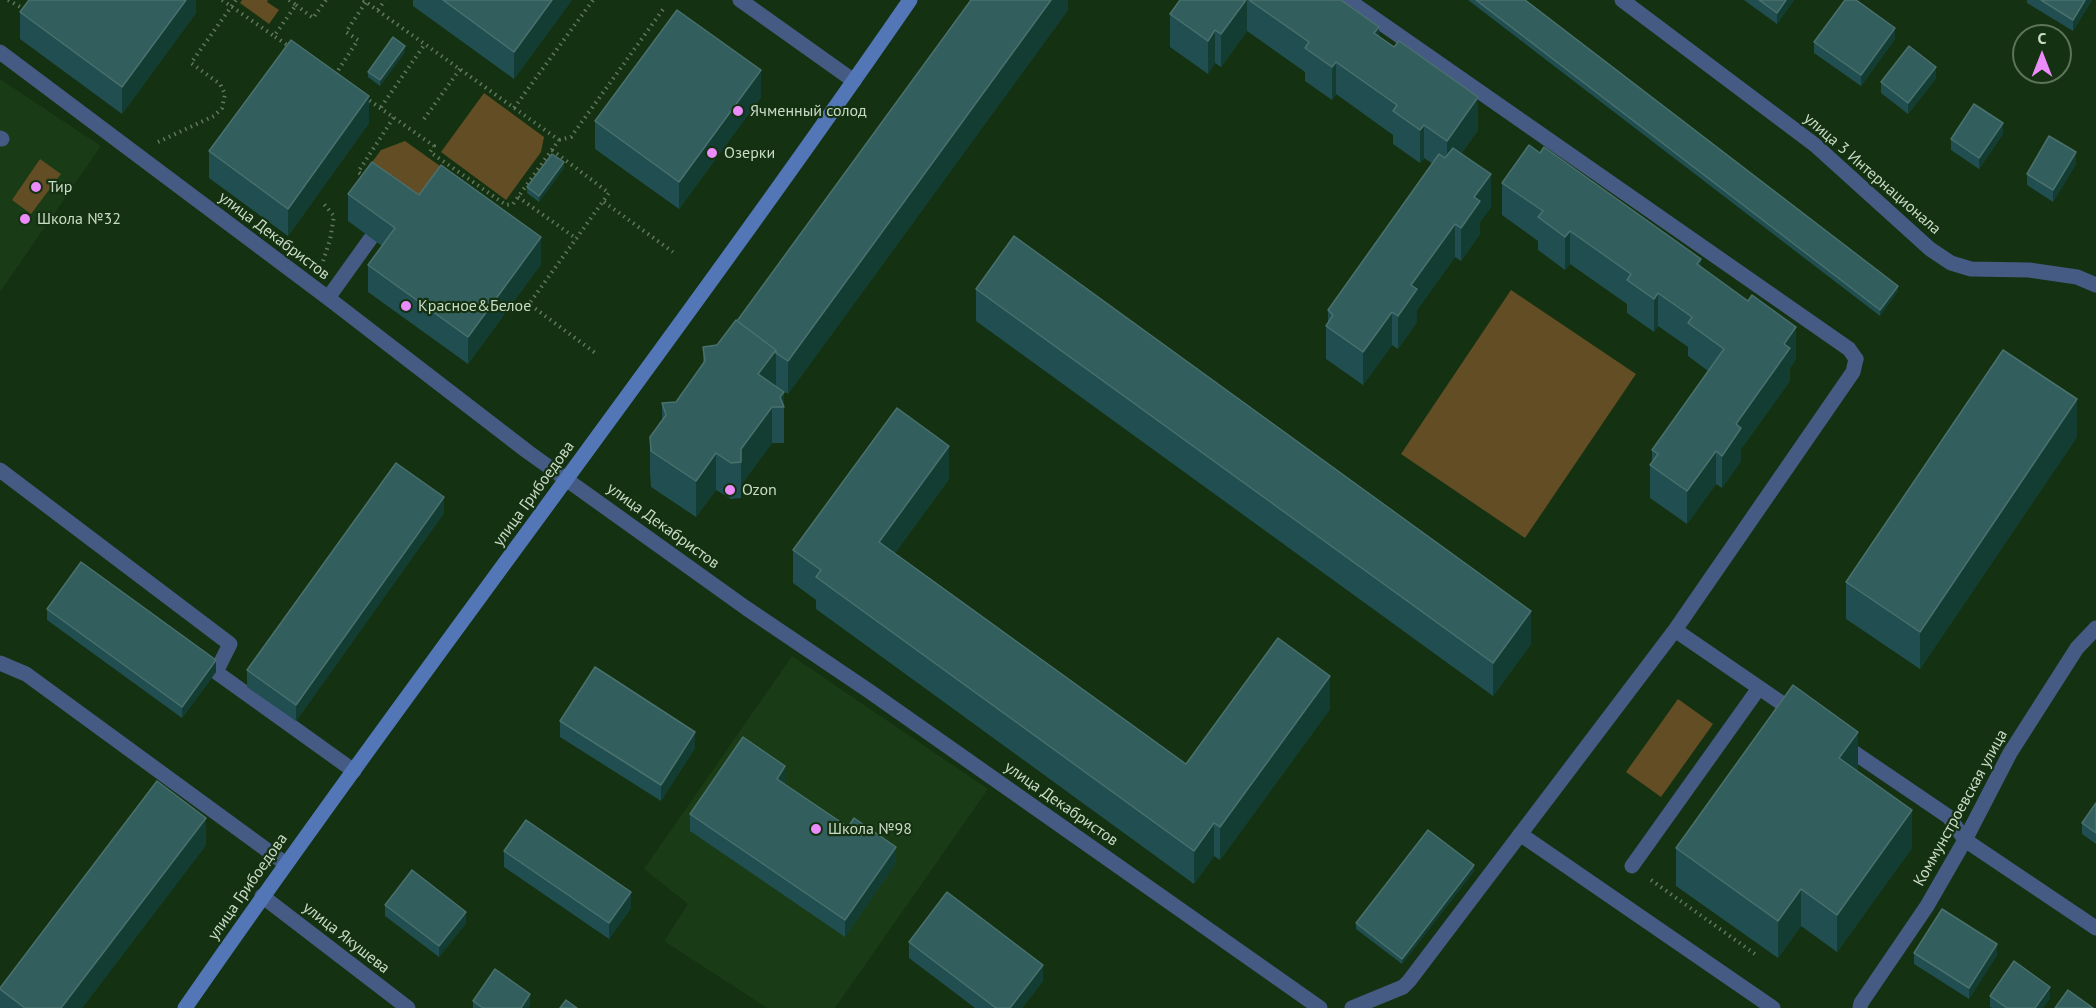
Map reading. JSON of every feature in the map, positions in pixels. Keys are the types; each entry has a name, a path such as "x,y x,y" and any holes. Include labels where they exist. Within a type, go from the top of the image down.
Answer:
{"street":[{"path":"740,0 854,81"},
{"name":"улица Грибоедова","path":"185,1008 285,864 567,480 910,0"},
{"path":"1348,0 1849,349 1856,359 1852,372 1675,630 1409,981 1403,987 1352,1008"},
{"name":"улица 3 Интернационала","path":"1622,0 1815,145 1930,249 1951,262 1971,269 2030,270 2077,277 2096,285"},
{"name":"улица Декабристов","path":"0,52 567,480 746,608 870,691 1320,1008"},
{"path":"328,298 371,238"},
{"path":"0,470 230,644 216,672 354,771"},
{"name":"Коммунстроевская улица","path":"1860,1008 1927,906 1965,840 2010,753 2077,648 2096,628"},
{"path":"1675,630 1807,720"},
{"path":"0,663 26,674 285,864"},
{"path":"1632,866 1759,688"},
{"path":"1835,739 1949,817 1965,840 2096,928"},
{"path":"1520,834 1773,1008"},
{"name":"улица Якушева","path":"262,896 408,1008"}],"path":[{"path":"8,0 24,9"},
{"path":"222,0 294,49"},
{"path":"151,146 214,116 222,108 225,94 220,84 191,63 236,0"},
{"path":"289,0 313,18 326,0"},
{"path":"378,10 385,0"},
{"path":"514,108 593,0"},
{"path":"343,83 333,76 358,40 346,32 364,1 559,141"},
{"path":"274,36 296,5"},
{"path":"361,94 434,146 429,152 506,205 513,204 559,141 571,137 664,8"},
{"path":"381,107 425,44"},
{"path":"424,119 460,69"},
{"path":"374,183 357,172 394,117"},
{"path":"552,150 608,191 609,195 529,304 598,355"},
{"path":"518,197 577,239"},
{"path":"604,201 673,252"},
{"path":"320,270 330,240 333,216 324,204"},
{"path":"1632,866 1755,954"}],"shaded area":[{"path":"242,0 268,0 267,2 279,10 269,24 240,3"},
{"name":"Школа №32","path":"0,79 101,146 0,292"},
{"path":"484,93 544,137 541,152 506,200 441,152"},
{"path":"405,141 440,166 411,206 364,173 381,150"},
{"name":"Тир","path":"40,159 61,174 31,214 12,200"},
{"path":"1511,290 1636,374 1525,538 1401,454"},
{"name":"Школа №98","path":"792,656 988,789 835,1008 767,1008 664,941 688,904 644,869"},
{"path":"1678,699 1713,724 1661,797 1626,772"}],"building":[{"path":"29,0 186,0 122,87 20,12"},
{"path":"443,0 552,0 514,52"},
{"path":"971,0 1051,0 788,361 737,321"},
{"path":"1180,0 1246,0 1221,34 1215,30 1208,41 1170,14"},
{"path":"1249,0 1341,0 1379,27 1374,33 1394,47 1399,41 1478,97 1447,141 1424,125 1420,130 1393,111 1397,105 1336,62 1332,67 1305,48 1309,42"},
{"path":"1476,0 1525,0 1898,286 1880,310"},
{"path":"1759,0 1786,0 1777,13"},
{"path":"1845,0 1856,0 1895,28 1861,75 1814,42"},
{"path":"2041,0 2085,0 2073,20"},
{"path":"677,10 761,70 679,182 595,121"},
{"path":"393,37 405,46 380,80 368,72"},
{"path":"291,40 369,96 288,209 209,151"},
{"path":"1909,46 1936,67 1908,103 1881,82"},
{"path":"1974,104 2003,123 1979,158 1951,139"},
{"path":"2049,136 2076,152 2053,190 2027,174"},
{"path":"1529,145 1540,153 1544,147 1701,259 1697,264 1748,301 1752,295 1796,327 1784,344 1790,348 1736,424 1741,428 1722,456 1716,451 1687,491 1650,465 1658,454 1652,450 1724,349 1688,323 1692,317 1658,293 1654,299 1627,280 1631,274 1570,231 1565,237 1538,217 1543,211 1502,183"},
{"path":"1453,148 1491,174 1474,197 1480,201 1461,228 1455,224 1411,285 1417,289 1398,316 1392,312 1363,352 1326,326 1333,315 1328,310 1439,154 1445,158"},
{"path":"552,154 564,162 539,196 527,187"},
{"path":"372,162 419,195 441,165 541,237 468,337 368,265 395,228 348,194"},
{"path":"1014,236 1531,611 1493,663 976,289"},
{"path":"736,320 776,350 758,374 784,392 780,397 784,407 772,407 741,449 741,462 731,463 716,453 696,481 651,451 650,437 666,415 662,403 676,402 705,361 703,347 717,345"},
{"path":"2003,350 2077,399 1920,632 1846,582"},
{"path":"897,408 949,446 879,542 1186,764 1278,638 1330,676 1220,827 1214,823 1194,851 816,577 821,570 793,550"},
{"path":"396,463 444,497 296,705 247,670"},
{"path":"81,562 216,660 182,707 47,609"},
{"path":"595,667 695,732 661,785 560,721"},
{"path":"1793,685 1858,732 1839,758 1912,810 1837,915 1801,889 1778,921 1676,848"},
{"path":"743,737 785,766 777,779 848,827 854,818 896,847 845,920 690,814"},
{"path":"157,781 206,818 61,1008 25,1008 0,988"},
{"path":"2096,803 2096,833 2082,823"},
{"path":"526,820 631,892 609,923 504,851"},
{"path":"1428,830 1474,865 1402,959 1356,923"},
{"path":"412,870 466,912 439,946 385,905"},
{"path":"947,892 1043,965 1010,1008 996,1008 909,942"},
{"path":"1942,909 1997,944 1969,988 1914,953"},
{"path":"2014,961 2050,987 2035,1008 2007,1008 1990,996"},
{"path":"495,969 530,994 521,1008 483,1008 473,1001"},
{"path":"2068,990 2093,1008 2055,1008"},
{"path":"566,1000 577,1008 560,1008"}],"place":[{"name":"Ячменный солод","path":"738,111"},
{"name":"Озерки","path":"712,153"},
{"name":"Тир","path":"36,187"},
{"name":"Школа №32","path":"25,219"},
{"name":"Красное&Белое","path":"406,306"},
{"name":"Ozon","path":"730,490"},
{"name":"Школа №98","path":"816,829"}]}
